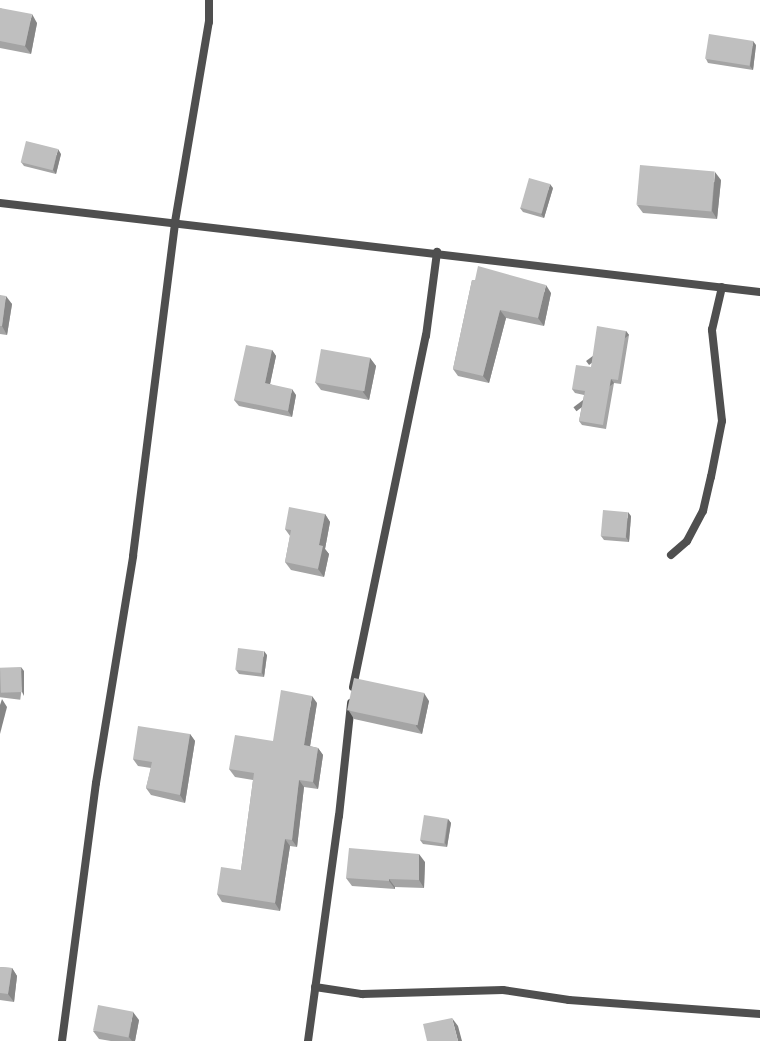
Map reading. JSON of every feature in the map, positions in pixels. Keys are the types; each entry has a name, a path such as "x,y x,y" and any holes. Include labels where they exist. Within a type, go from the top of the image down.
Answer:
{"street":[{"path":"62,1041 96,783 133,556 175,222 209,22 209,0"},
{"path":"0,203 438,252 760,292"},
{"path":"308,1041 339,816 351,698 426,336 438,252"},
{"path":"671,555 687,541 703,511 722,421 712,330 722,287"},
{"path":"315,987 362,994 503,990 569,1000 760,1014"}],"building":[{"path":"0,8 32,14 25,46 0,41"},
{"path":"709,34 753,41 750,66 705,59"},
{"path":"26,141 58,149 53,170 21,162"},
{"path":"640,165 715,172 711,211 637,205"},
{"path":"529,178 550,184 542,214 520,208"},
{"path":"478,266 546,285 538,318 500,310 483,376 453,369 472,280 475,280"},
{"path":"0,295 6,296 2,326 0,326"},
{"path":"597,326 626,331 618,380 611,379 603,425 579,421 585,391 572,389 576,365 591,367"},
{"path":"246,345 272,350 265,383 292,389 288,411 234,400"},
{"path":"321,349 370,358 364,391 315,382"},
{"path":"289,507 325,514 319,545 323,546 318,569 285,562 291,530 285,529"},
{"path":"603,510 628,512 626,538 601,536"},
{"path":"238,648 264,651 261,673 235,670"},
{"path":"21,667 22,692 1,693 0,668"},
{"path":"354,678 424,693 418,725 347,710"},
{"path":"281,690 312,696 304,745 318,748 313,782 299,780 292,840 285,839 275,903 217,894 221,867 241,870 254,773 229,769 235,735 273,741"},
{"path":"138,726 190,734 180,795 146,788 152,762 133,759"},
{"path":"424,815 448,819 444,843 420,840"},
{"path":"349,848 419,854 419,880 389,879 389,881 346,878"},
{"path":"0,967 12,968 8,994 0,993"},
{"path":"98,1005 133,1012 128,1037 93,1031"},
{"path":"452,1018 458,1041 427,1041 423,1024"}]}
